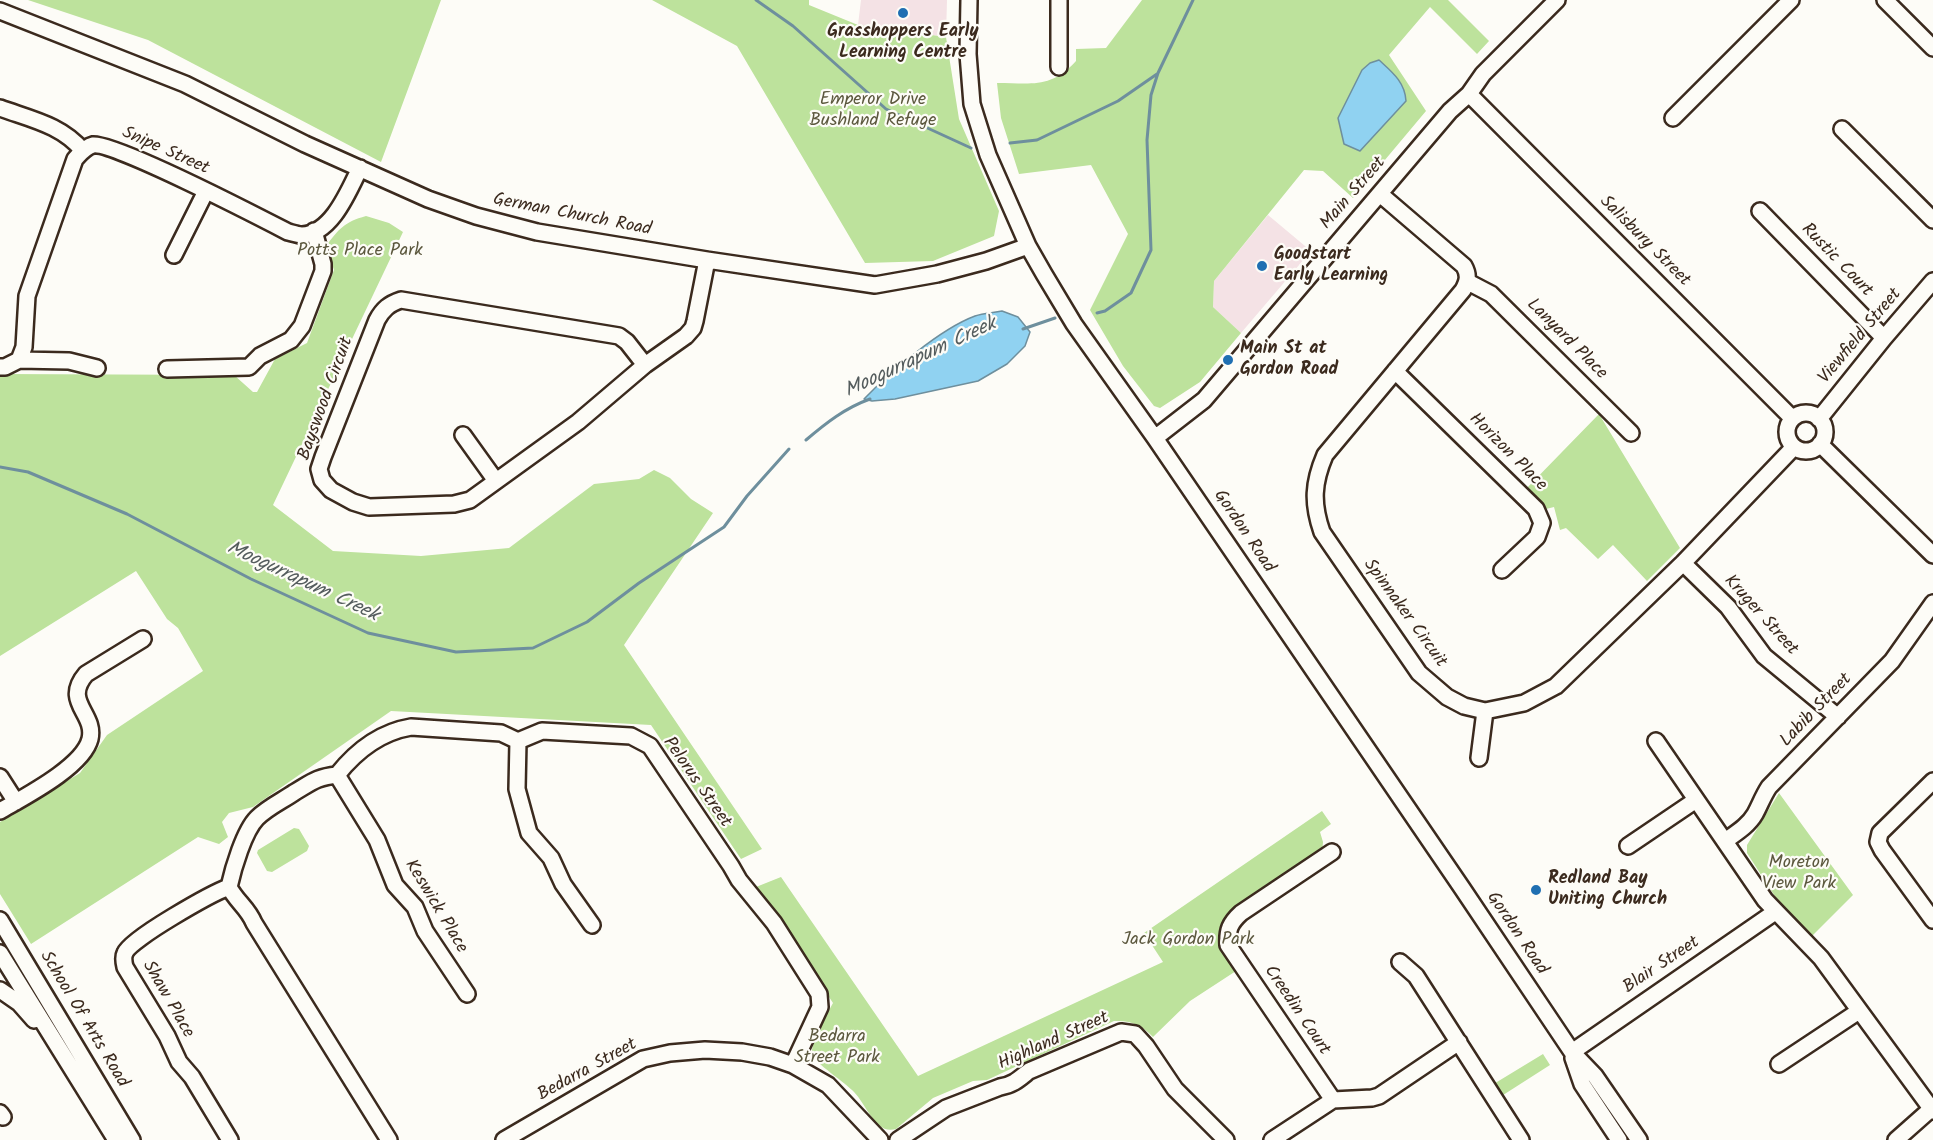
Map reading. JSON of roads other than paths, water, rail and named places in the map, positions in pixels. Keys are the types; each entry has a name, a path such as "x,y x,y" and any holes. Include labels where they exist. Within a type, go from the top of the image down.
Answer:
{"street":[{"name":"Gordon Road","path":"969,0 968,54 972,104 988,155 1028,246 1074,324 1155,438 1572,1052 1595,1076 1639,1140"},
{"path":"1059,0 1059,68"},
{"name":"Main Street","path":"1155,438 1204,400 1450,111 1469,94 1483,74 1557,0"},
{"path":"1673,118 1791,0"},
{"path":"1886,0 1933,48"},
{"name":"German Church Road","path":"0,12 185,84 305,144 428,199 476,216 537,232 875,285 937,274 986,261 1028,246"},
{"name":"Salisbury Street","path":"1469,94 1792,418"},
{"path":"0,108 58,129 72,138 82,151 75,159 27,296 24,347 19,360"},
{"path":"1842,129 1933,220"},
{"name":"Snipe Street","path":"82,151 91,146 101,145 206,191 288,232 302,235 314,231"},
{"path":"167,369 249,367 260,356 291,340 302,326 323,271 314,231 328,223 343,201 360,168"},
{"path":"174,255 206,191"},
{"path":"1380,194 1464,266 1468,273 1468,282"},
{"name":"Rustic Court","path":"1760,211 1884,338"},
{"name":"Bayswood Circuit","path":"645,365 627,342 619,336 401,300 390,304 378,320 323,457 319,469 322,480 331,490 353,502 369,507 454,504 470,500 578,422 645,365 687,336 693,328 707,260"},
{"name":"Viewfield Street","path":"1819,418 1933,281"},
{"name":"Spinnaker Circuit","path":"1468,282 1325,455 1318,472 1314,495 1316,514 1322,532 1419,674 1464,706 1485,711 1524,703 1557,686 1683,563 1794,447"},
{"name":"Lanyard Place","path":"1468,282 1491,294 1631,433"},
{"path":"0,367 19,360 69,361 97,368"},
{"name":"Horizon Place","path":"1395,371 1536,509 1542,523 1537,537 1502,570"},
{"path":"1804,413 1810,413 1819,418 1825,430 1820,444 1809,450 1794,447 1787,436 1787,429 1792,418 1804,413"},
{"path":"463,435 496,481"},
{"path":"1820,444 1933,555"},
{"name":"Kruger Street","path":"1683,563 1728,607 1764,656 1838,717"},
{"name":"Labib Street","path":"1725,841 1745,826 1754,815 1762,796 1769,787 1892,661 1933,603"},
{"path":"0,811 62,774 85,748 90,738 89,728 76,692 79,682 86,674 143,639"},
{"path":"1479,758 1485,711"},
{"path":"389,1140 249,912 234,897 229,887 244,837 256,819 308,782 321,777 337,775 358,751 396,729 411,727 501,733 518,741 517,789 529,833 551,858 563,884 592,925"},
{"name":"Pelorus Street","path":"518,741 542,730 631,736 651,746 732,866 739,880 774,923 819,994 820,1007 793,1065"},
{"path":"1656,741 1765,900 1821,958 1932,1110 1896,1140"},
{"name":"Keswick Place","path":"337,775 377,840 395,885 415,907 425,931 467,994"},
{"path":"0,777 16,802"},
{"path":"1933,781 1880,833 1878,842 1933,920"},
{"path":"1628,846 1696,800"},
{"name":"Creedin Court","path":"1332,852 1241,913 1231,922 1227,934 1228,945 1333,1100"},
{"name":"Shaw Place","path":"229,887 216,891 161,925 130,945 124,954 125,967 167,1036 179,1062 192,1077 230,1140"},
{"name":"Blair Street","path":"1572,1052 1775,912"},
{"name":"School Of Arts Road","path":"0,920 3,951 116,1140"},
{"name":"School Of Arts Road","path":"3,951 132,1140"},
{"path":"1400,962 1416,976 1521,1140"},
{"path":"0,990 28,1012 61,1048"},
{"path":"1779,1064 1859,1011"},
{"name":"Highland Street","path":"898,1140 946,1108 1008,1086 1029,1071 1121,1032 1135,1034 1146,1046 1175,1089 1226,1140"},
{"path":"1272,1140 1333,1100 1379,1096 1459,1042"},
{"name":"Bedarra Street","path":"504,1140 643,1059 670,1053 705,1050 742,1052 770,1057 793,1065 828,1085 880,1140"},
{"name":"Gordon Road","path":"1572,1052 1582,1084 1619,1140"}],"water":[{"path":"1379,60 1400,83 1406,101 1360,151 1344,144 1338,118 1362,70 1370,63"},
{"path":"1002,311 1018,317 1030,332 1025,346 1007,364 978,381 895,399 872,401 864,399 887,376 931,341 975,316"}],"waterway":[{"path":"756,0 793,26 886,109 971,148"},
{"name":"Moogurrapum Creek","path":"1097,313 1105,311 1131,293 1151,250 1147,140 1151,95 1158,73 1193,0"},
{"name":"Moogurrapum Creek","path":"1010,143 1037,140 1118,101 1157,74"},
{"name":"Moogurrapum Creek","path":"1023,329 1055,318"},
{"name":"Moogurrapum Creek","path":"806,440 836,416 870,399"},
{"name":"Moogurrapum Creek","path":"0,467 28,472 127,514 251,579 368,633 456,652 533,648 587,622 639,583 724,527 747,496 789,449"}],"place":[{"name":"Grasshoppers Early Learning Centre","path":"903,13"},
{"name":"Goodstart Early Learning","path":"1262,266"},
{"name":"Main St at Gordon Road","path":"1228,360"},
{"name":"Redland Bay Uniting Church","path":"1536,890"}],"park label":[{"name":"Emperor Drive Bushland Refuge","path":"873,111"},
{"name":"Potts Place Park","path":"360,252"},
{"name":"Moreton View Park","path":"1799,874"},
{"name":"Jack Gordon Park","path":"1188,941"},
{"name":"Bedarra Street Park","path":"837,1048"}]}
